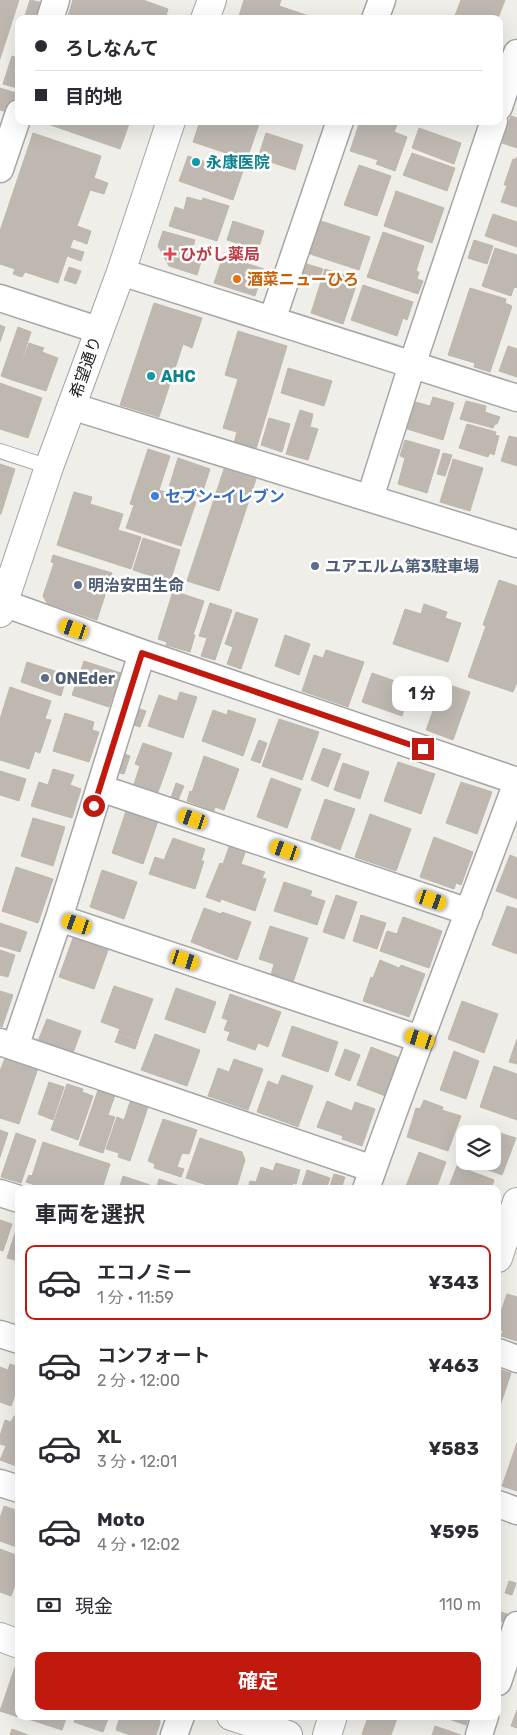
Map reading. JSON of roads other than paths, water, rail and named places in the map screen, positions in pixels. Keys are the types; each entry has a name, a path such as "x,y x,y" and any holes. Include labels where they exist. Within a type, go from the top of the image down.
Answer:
{"street":[{"path":"51,15 56,0"},
{"path":"207,15 212,0"},
{"path":"376,15 382,0"},
{"path":"503,91 516,56"},
{"path":"0,169 15,125"},
{"name":"希望通り","path":"1,607 49,467 120,272 170,125"},
{"path":"272,320 339,125"},
{"path":"365,502 491,125"},
{"path":"120,272 517,398"},
{"path":"0,298 98,330"},
{"path":"72,406 365,502 517,544"},
{"path":"1,607 142,653 517,782 469,912 452,972 420,1039 370,1179 8,1045 59,918 142,653"},
{"path":"100,788 469,912"},
{"path":"59,918 420,1039"},
{"path":"0,1193 15,1198"},
{"path":"501,1250 515,1214"},
{"path":"0,1334 15,1339"},
{"path":"501,1353 517,1358"},
{"path":"0,1483 15,1488"},
{"path":"501,1677 512,1658 517,1625"},
{"path":"0,1637 15,1643"},
{"path":"174,1735 180,1720"},
{"path":"243,1720 288,1735"},
{"path":"327,1735 332,1720"},
{"path":"478,1735 484,1720"}],"lane":[{"path":"0,451 49,467"}],"place":[{"name":"永康医院","path":"196,162"},
{"name":"ひがし薬局","path":"170,254"},
{"name":"酒菜ニューひろ","path":"237,279"},
{"name":"AHC","path":"151,376"},
{"name":"セブン-イレブン","path":"155,496"},
{"name":"ユアエルム第3駐車場","path":"315,566"},
{"name":"明治安田生命","path":"78,585"},
{"name":"ONEder","path":"45,678"}]}
